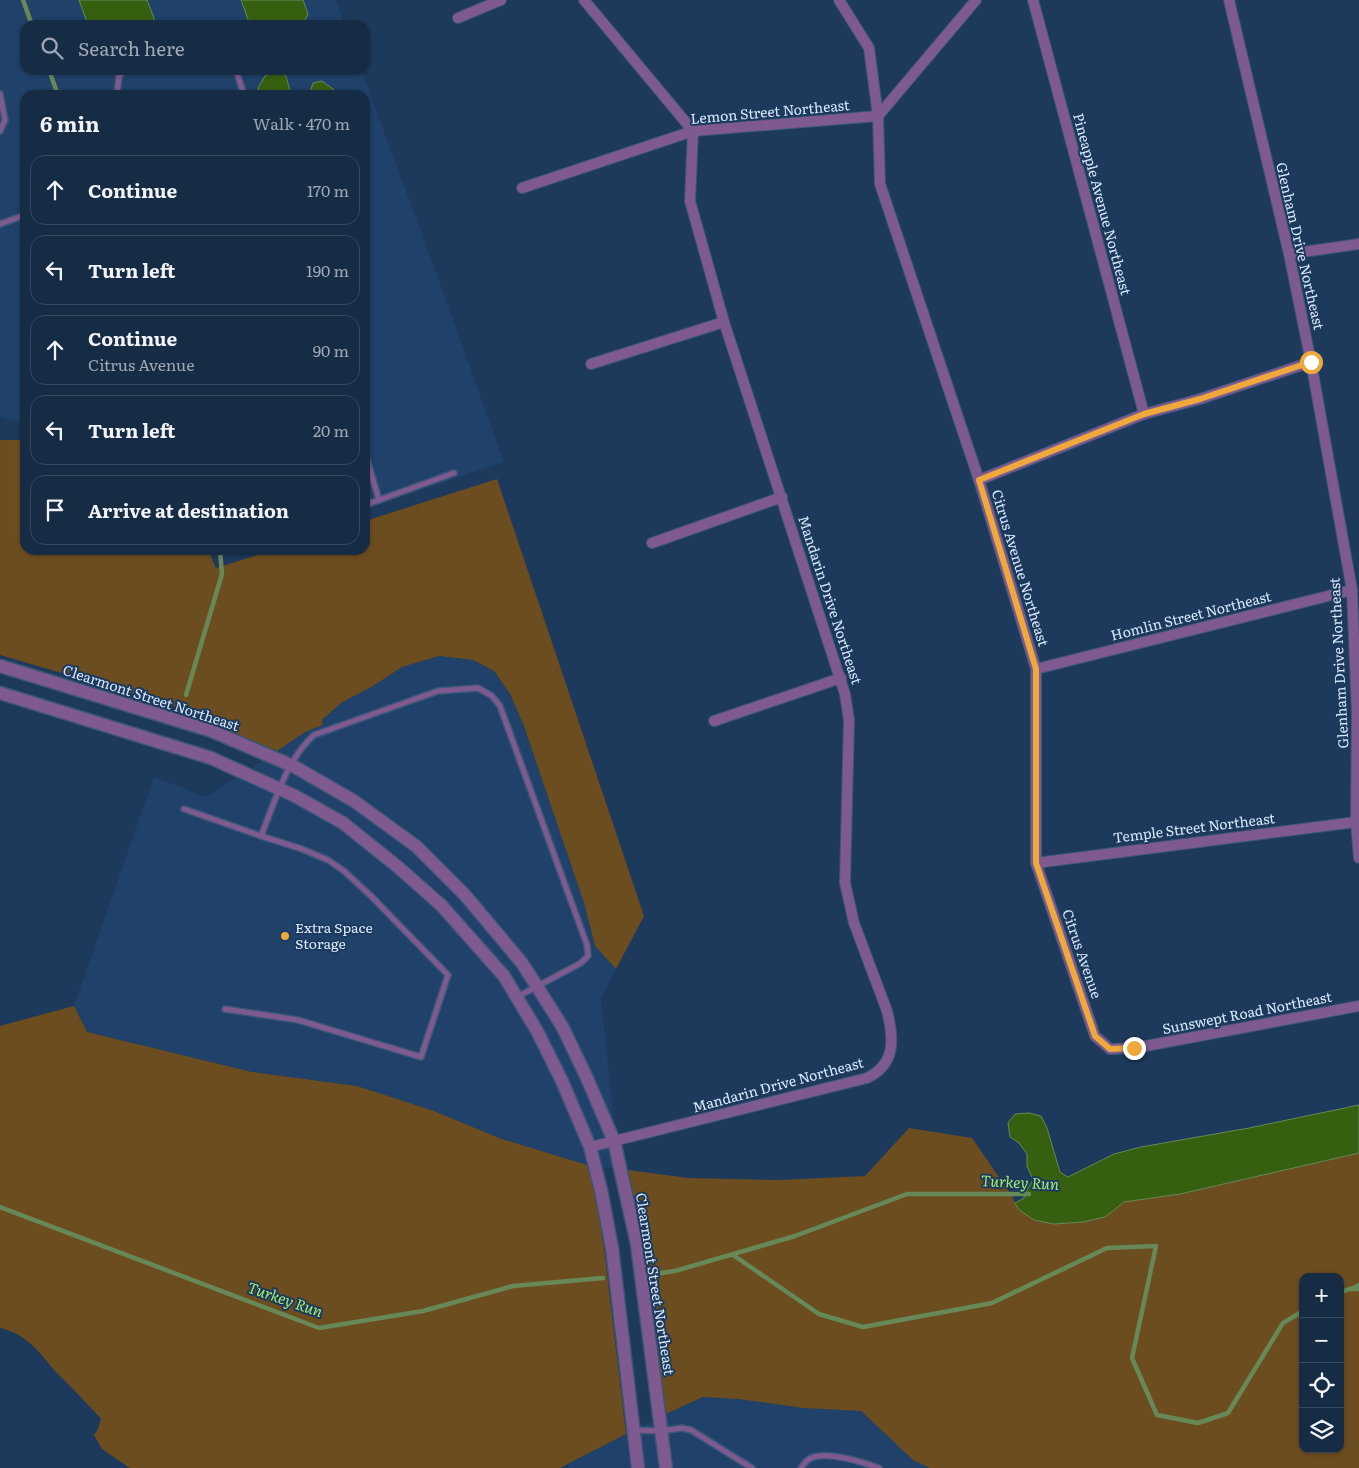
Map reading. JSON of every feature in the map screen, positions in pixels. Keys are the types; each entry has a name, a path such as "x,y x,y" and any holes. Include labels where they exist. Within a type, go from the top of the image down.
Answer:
{"street":[{"path":"458,18 501,0"},
{"path":"584,0 693,131"},
{"path":"839,0 869,48 878,116"},
{"path":"878,116 976,0"},
{"name":"Pineapple Avenue Northeast","path":"1033,0 1144,414"},
{"name":"Glenham Drive Northeast","path":"1229,0 1289,254 1311,362 1352,590 1358,712 1356,822 1359,858"},
{"name":"Lemon Street Northeast","path":"522,188 693,131 878,116"},
{"name":"Citrus Avenue Northeast","path":"878,116 880,184 979,480 1036,669 1036,863"},
{"name":"Mandarin Drive Northeast","path":"590,1147 853,1082 877,1073 886,1063 891,1046 890,1025 854,922 845,883 849,720 841,678 724,322 690,201 693,131"},
{"path":"1289,254 1359,244"},
{"path":"591,364 724,322"},
{"path":"979,480 1144,414 1200,399 1311,362"},
{"path":"652,543 782,497"},
{"name":"Homlin Street Northeast","path":"1036,669 1352,590"},
{"name":"Clearmont Street Northeast","path":"0,666 212,731 291,765 354,801 416,846 465,895 522,963 562,1026 614,1141 637,1244 666,1468"},
{"path":"714,721 841,678"},
{"path":"0,692 211,758 295,796 343,823 398,866 441,905 504,976 537,1031 558,1073 590,1147 601,1190 612,1248 638,1468"},
{"name":"Temple Street Northeast","path":"1036,863 1356,822"},
{"name":"Citrus Avenue","path":"1036,863 1095,1036 1110,1049"},
{"name":"Sunswept Road Northeast","path":"1110,1049 1134,1048 1359,1006"}],"lane":[{"path":"118,90 120,75"},
{"path":"238,75 242,90"},
{"path":"0,94 5,120 0,131"},
{"path":"0,224 20,217"},
{"path":"370,470 379,500"},
{"path":"370,503 454,473"},
{"path":"261,836 291,765 303,745 314,735 438,691 478,688 492,696 500,706 587,945 588,956 581,963 516,998"},
{"path":"184,809 302,849 328,860 344,871 371,896 448,975 421,1057 298,1020 225,1009"},
{"path":"633,1430 661,1431 682,1428 691,1430 752,1468"},
{"path":"801,1468 808,1460 817,1456 829,1456 879,1468"}],"shaded area":[{"path":"0,0 336,0 343,20 20,20 20,75 363,75 368,90 20,90 20,423 0,417"},
{"path":"79,0 147,0 154,20 86,20"},
{"path":"241,0 303,0 308,14 305,20 248,20"},
{"path":"265,76 286,76 290,90 259,90"},
{"path":"322,81 334,90 311,90 313,83"},
{"path":"370,94 429,253 504,462 370,507"},
{"path":"0,440 20,440 20,555 210,555 216,568 258,555 370,555 370,519 497,479 644,916 616,969 595,946 584,903 524,726 510,694 494,671 473,660 439,656 402,667 373,686 341,703 322,720 323,725 305,732 277,751 214,724 177,712 178,707 0,655"},
{"path":"439,656 473,660 494,671 510,694 524,726 540,772 584,903 595,946 616,969 601,998 614,1123 568,1022 528,959 470,889 420,839 358,794 298,760 277,751 305,732 323,725 322,720 341,703 373,686 402,667"},
{"path":"262,761 293,774 351,807 412,852 460,900 517,968 556,1030 607,1143 613,1168 602,1167 596,1145 568,1079 543,1027 510,972 446,899 402,860 346,817 298,789 251,768"},
{"path":"154,777 206,797 236,777 293,803 340,830 394,873 436,910 498,981 530,1034 556,1085 583,1150 587,1165 502,1139 431,1110 357,1086 252,1072 87,1032 74,1006"},
{"path":"74,1006 87,1032 252,1072 357,1086 431,1110 502,1139 587,1165 595,1191 604,1248 626,1434 560,1468 130,1468 102,1449 94,1435 101,1419 34,1347 19,1335 0,1328 0,1026"},
{"path":"1359,1105 1359,1153 1180,1194 1124,1202 1105,1217 1083,1222 1054,1224 1034,1220 1018,1209 1015,1203 1024,1198 1033,1180 1027,1166 1027,1154 1019,1143 1010,1137 1008,1123 1015,1114 1029,1113 1041,1116 1047,1128 1060,1172 1068,1177 1114,1154 1141,1147 1249,1128"},
{"path":"909,1128 972,1138 1012,1196 1018,1209 1034,1220 1054,1224 1083,1222 1105,1217 1124,1202 1180,1194 1359,1153 1359,1468 930,1468 913,1460 861,1411 804,1408 738,1399 703,1397 666,1414 644,1244 628,1170 688,1178 779,1180 865,1176"},
{"path":"703,1397 738,1399 804,1408 861,1411 913,1460 930,1468 673,1468 666,1414"},
{"path":"653,1421 659,1468 645,1468 640,1427"},
{"path":"626,1434 630,1468 569,1468 568,1464"}],"waterway":[{"path":"23,0 30,20"},
{"path":"51,75 56,90"},
{"path":"186,695 222,574 220,555"},
{"name":"Turkey Run","path":"653,1274 675,1271 795,1236 907,1194 1029,1194"},
{"name":"Turkey Run","path":"0,1207 319,1328 423,1311 513,1286 603,1278"},
{"path":"733,1255 819,1314 863,1327 992,1303 1107,1248 1156,1246 1132,1358 1157,1415 1198,1423 1228,1413 1283,1323 1299,1313"},
{"path":"1351,1289 1359,1285"},
{"path":"1344,1291 1359,1289"}],"place":[{"name":"Extra Space Storage","path":"285,936"}],"route":[{"path":"1134,1048 1110,1049 1095,1036 1036,863 1036,669 979,480 1144,414 1200,399 1311,362"}]}
